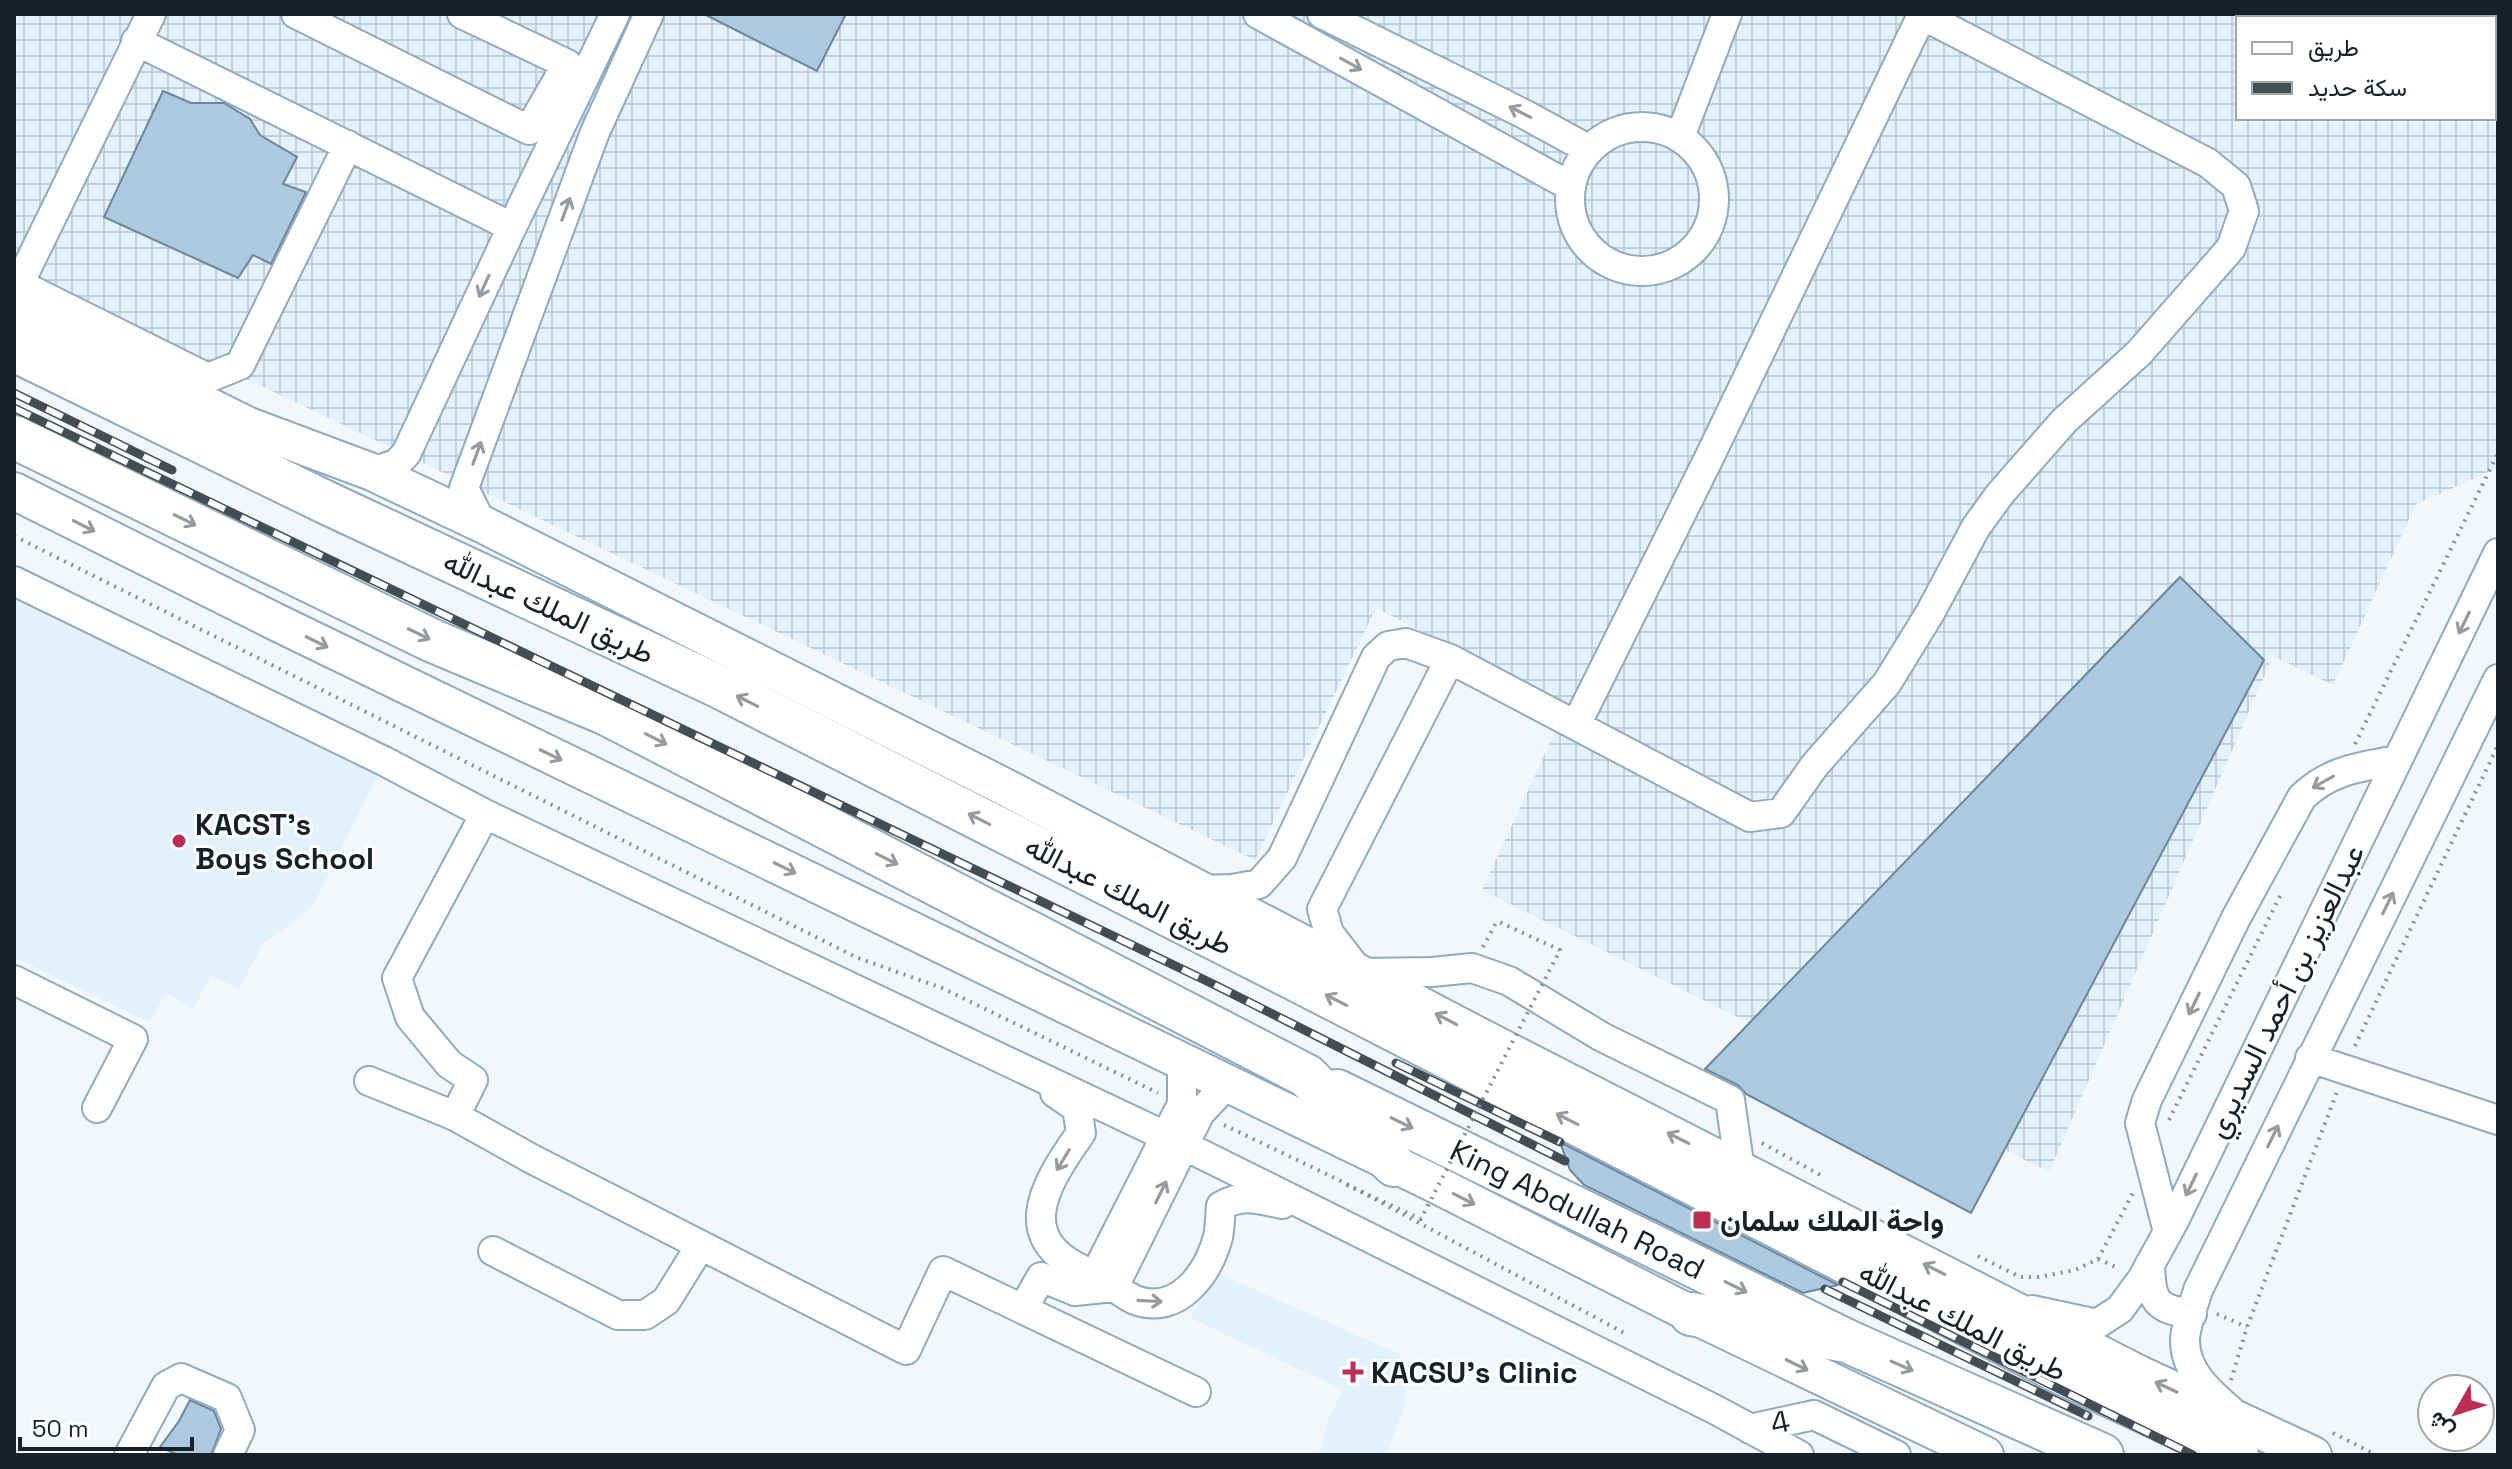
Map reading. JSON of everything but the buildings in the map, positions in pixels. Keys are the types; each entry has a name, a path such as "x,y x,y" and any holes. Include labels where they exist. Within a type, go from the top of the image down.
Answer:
{"highway":[{"name":"طريق الملك عبدالله","path":"14,350 325,502 720,687 2060,1372 2241,1439"},
{"path":"14,437 433,641 607,714 1307,1076 1394,1165"},
{"name":"King Abdullah Road","path":"1307,1076 1847,1341"},
{"name":"طريق الملك عبدالله","path":"1691,1314 1847,1341 2102,1455"}],"main road":[{"path":"14,309 249,426 372,472 482,524 999,784 2139,1374 2241,1439 2318,1442"},
{"path":"14,491 292,630 1228,1083 1691,1314 1985,1455"}],"street":[{"path":"151,14 19,284 208,378 240,365 348,145"},
{"path":"296,14 529,130 567,64"},
{"path":"462,14 567,64"},
{"path":"372,472 396,464 406,454 615,14"},
{"path":"482,524 464,488 595,132 649,14"},
{"path":"1258,14 1570,186"},
{"path":"1307,40 1322,14 1588,149"},
{"path":"1680,137 1727,14"},
{"path":"1200,890 1259,884 1282,858 1376,657 1388,646 1406,643 1450,659 1750,817 1781,813 1815,765 1887,683 1930,613 1976,527 2000,494 2064,421 2139,353 2231,248 2244,211 2236,186 2208,163 1922,15 1716,445 1576,725"},
{"path":"136,41 512,227"},
{"path":"567,64 569,109 595,132"},
{"path":"1632,127 1661,129 1680,137 1697,152 1709,171 1714,194 1712,217 1703,238 1688,255 1668,267 1646,272 1623,269 1597,256 1586,245 1575,225 1569,202 1576,166 1588,149 1604,136 1632,127"},
{"name":"عبدالعزيز بن أحمد السديري","path":"1999,1302 2097,1324 2120,1309 2150,1264 2498,553"},
{"path":"14,581 384,761 485,814 1175,1140 1799,1455"},
{"path":"1450,659 1322,909 1329,933 1360,973 1472,968 1509,981 1602,1037 1730,1100 1740,1170"},
{"name":"عبدالعزيز بن أحمد السديري","path":"2241,1439 2192,1370 2185,1341 2202,1313 2198,1290 2498,679"},
{"path":"2168,1232 2140,1123 2154,1086 2236,918 2302,797 2318,782 2340,773 2397,760"},
{"path":"455,1116 473,1080 449,1064 410,1017 397,978 485,814"},
{"path":"14,980 133,1039 97,1108"},
{"path":"2310,1058 2498,1120"},
{"path":"1182,1061 1191,1109"},
{"path":"1015,1065 1077,1108 1081,1133 1044,1192 1041,1221 1046,1238 1056,1252 1095,1284"},
{"path":"369,1081 455,1116 906,1350 943,1271 1196,1392"},
{"path":"1095,1284 1191,1109 1228,1083"},
{"path":"1023,1309 1041,1277 1095,1284 1133,1300 1155,1305 1175,1299 1189,1289 1205,1270 1218,1236 1221,1206 1235,1198 1254,1198 1320,1213"},
{"path":"493,1251 618,1315 645,1315 666,1301 701,1245"},
{"path":"2150,1264 2150,1288 2168,1311 2202,1313"},
{"path":"129,1455 166,1386 181,1378 227,1398 240,1430 228,1455"},
{"name":"4","path":"1750,1429 1814,1415 1896,1455"}],"path":[{"path":"14,536 858,958 942,988 1421,1219 1560,950 1497,921"},
{"path":"2231,1381 2247,1327 2346,1070 2498,745"},
{"path":"1347,1185 1637,1340"},
{"path":"2202,1313 2247,1327"},
{"path":"2318,1442 2376,1455"}],"shaded area":[{"path":"14,14 2498,14 2498,468 2416,504 2333,685 2273,656 2049,1172 1482,890 1567,706 1376,608 1255,860 14,268"},
{"name":"KACST's Boys School","path":"14,600 379,772 311,909 263,944 239,989 211,975 193,1009 166,993 149,1022 14,957"},
{"name":"KACSU's Clinic","path":"1220,1274 1399,1354 1407,1400 1386,1455 1318,1455 1329,1418 1343,1390 1190,1318"}],"railway":[{"path":"14,393 172,470"},
{"path":"14,408 1213,984 1565,1161"},
{"path":"1396,1063 1560,1142"},
{"path":"1843,1282 2193,1455"},
{"path":"1825,1289 2088,1416"}],"place":[{"name":"KACST's Boys School","path":"179,841"},
{"name":"واحة الملك سلمان","path":"1702,1220"},
{"name":"KACSU's Clinic","path":"1353,1372"}]}
